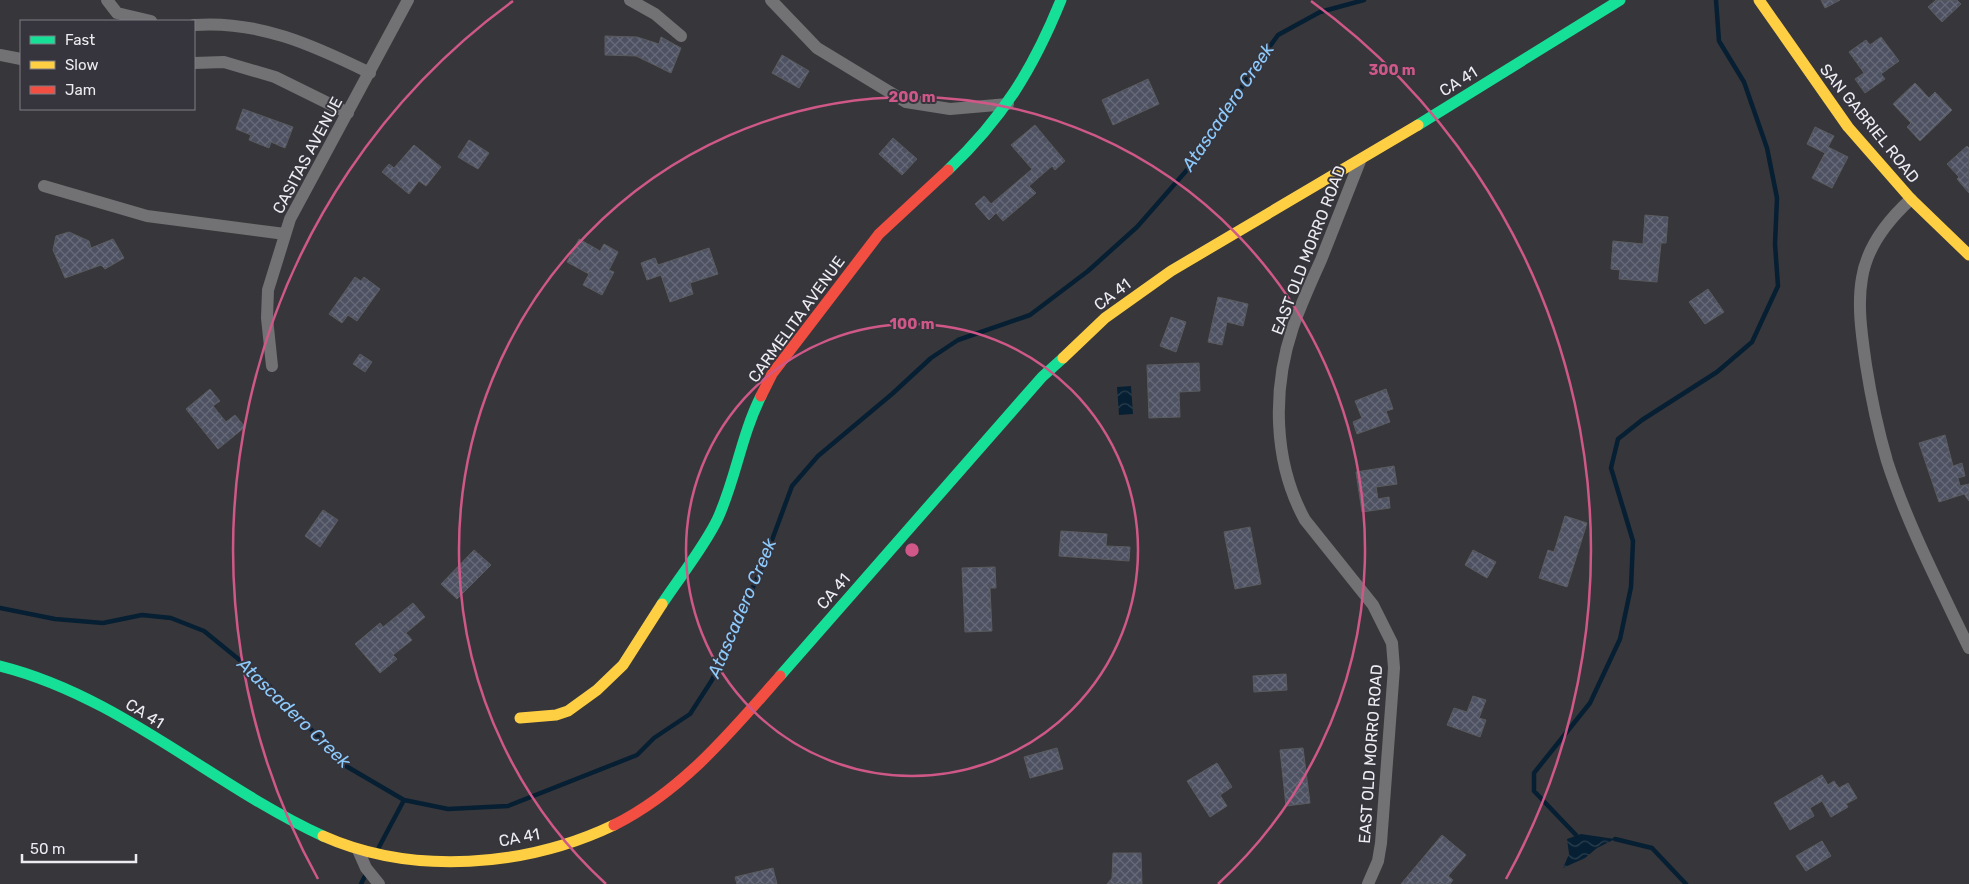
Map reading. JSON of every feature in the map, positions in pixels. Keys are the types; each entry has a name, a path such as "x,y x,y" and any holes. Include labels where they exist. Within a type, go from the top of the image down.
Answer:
{"main road":[{"name":"CARMELITA AVENUE","path":"520,718 556,715 568,711 598,690 623,665 717,520 729,491 748,423 772,374 879,234 987,131 1008,104 1043,45 1062,0"},
{"name":"CA 41","path":"0,666 44,679 84,694 293,823 358,850 409,859 465,862 517,857 577,840 618,823 655,801 714,750 1042,377 1105,318 1171,271 1360,161 1620,0"},
{"name":"SAN GABRIEL ROAD","path":"1759,0 1848,127 1911,199 1969,255"}],"street":[{"path":"106,0 117,13 147,20"},
{"name":"CASITAS AVENUE","path":"272,366 266,307 268,290 290,219 408,0"},
{"path":"630,0 655,14 680,36"},
{"path":"771,0 817,48 906,102 950,109 1008,104"},
{"path":"195,25 219,23 268,30 317,47 370,73"},
{"path":"0,55 20,59"},
{"path":"195,62 224,62 275,77 348,113"},
{"name":"EAST OLD MORRO ROAD","path":"1360,161 1293,327 1281,384 1279,419 1285,471 1297,505 1306,520 1374,605 1392,643 1394,668 1381,842 1378,861 1368,884"},
{"path":"44,186 148,216 285,234"},
{"path":"1911,199 1893,215 1882,231 1866,263 1862,278 1860,300 1863,344 1870,390 1887,461 1925,558 1969,648"},
{"path":"358,850 366,868 379,884"}],"water":[{"path":"1131,386 1133,414 1119,415 1117,387"},
{"path":"1581,834 1615,839 1597,848 1585,858 1563,868 1569,854 1567,839"}],"building":[{"path":"1821,0 1840,0 1825,8"},
{"path":"1936,0 1957,0 1961,4 1942,22 1928,7"},
{"path":"605,36 637,37 659,44 661,37 681,48 671,73 636,56 605,55"},
{"path":"1881,37 1899,61 1881,74 1885,79 1865,93 1855,79 1864,73 1849,52 1866,40 1870,45"},
{"path":"782,55 809,71 799,88 772,73"},
{"path":"1148,79 1159,104 1113,125 1102,100"},
{"path":"1915,83 1929,98 1935,92 1952,110 1920,141 1907,127 1911,123 1893,104"},
{"path":"243,109 293,127 285,148 271,142 269,148 249,140 251,135 236,129"},
{"path":"1035,125 1065,161 1055,170 1052,166 1029,186 1036,193 1003,221 996,213 989,220 975,204 984,196 991,204 1032,169 1011,145"},
{"path":"1815,127 1834,136 1828,147 1848,157 1832,188 1812,178 1825,153 1807,144"},
{"path":"893,138 917,159 902,175 879,154"},
{"path":"469,140 489,153 478,169 458,157"},
{"path":"414,145 441,167 426,186 419,181 409,194 382,172 389,164 394,168"},
{"path":"1967,146 1969,148 1969,193 1957,179 1959,177 1947,164"},
{"path":"1645,215 1668,217 1666,243 1661,243 1657,282 1619,279 1620,270 1611,269 1613,241 1643,244"},
{"path":"69,232 89,241 91,248 113,239 124,258 105,269 101,265 65,278 53,250 56,236"},
{"path":"579,239 600,251 604,244 618,252 609,270 614,272 602,295 583,285 589,274 567,262"},
{"path":"709,248 718,274 690,283 693,294 670,302 661,275 647,280 641,263 655,258 658,265"},
{"path":"355,277 361,281 364,277 380,289 357,321 348,315 342,323 329,314"},
{"path":"1708,289 1724,312 1705,324 1689,302"},
{"path":"1218,297 1248,304 1243,326 1227,322 1222,345 1208,342"},
{"path":"1171,317 1186,322 1176,352 1160,346"},
{"path":"360,354 372,362 365,372 353,364"},
{"path":"1199,363 1200,391 1179,392 1180,417 1149,418 1147,365"},
{"path":"210,389 220,401 213,406 226,422 235,415 245,427 218,449 186,409"},
{"path":"1386,389 1393,409 1386,411 1390,422 1357,434 1353,422 1362,418 1355,401"},
{"path":"1945,435 1953,466 1962,463 1965,476 1958,478 1960,486 1969,484 1969,501 1964,494 1939,502 1919,443"},
{"path":"1394,466 1397,484 1376,487 1378,499 1389,497 1390,508 1362,512 1356,472"},
{"path":"323,510 338,520 320,547 305,536"},
{"path":"1565,516 1587,523 1567,587 1539,578 1548,550 1554,552"},
{"path":"1250,527 1261,584 1235,589 1224,532"},
{"path":"1061,531 1107,534 1106,546 1130,547 1129,561 1059,556"},
{"path":"474,550 491,565 457,599 441,584"},
{"path":"1473,550 1496,562 1487,578 1465,565"},
{"path":"995,567 996,588 990,588 992,631 965,632 962,568"},
{"path":"413,603 425,617 406,633 412,640 393,655 397,659 380,673 355,644 380,623 383,627"},
{"path":"1286,674 1287,690 1254,692 1253,676"},
{"path":"1473,696 1486,700 1479,718 1486,720 1480,737 1447,725 1454,708 1467,712"},
{"path":"1057,748 1063,769 1030,778 1024,757"},
{"path":"1303,748 1310,803 1286,806 1280,750"},
{"path":"1217,763 1232,787 1220,795 1227,806 1210,817 1187,781"},
{"path":"1822,775 1828,785 1834,781 1839,788 1848,783 1857,798 1846,804 1848,807 1831,817 1822,801 1810,808 1814,816 1790,830 1774,803"},
{"path":"1442,835 1466,855 1448,876 1453,880 1450,884 1401,884"},
{"path":"1822,841 1831,856 1806,871 1796,856"},
{"path":"1113,853 1141,853 1142,884 1107,884 1112,878"},
{"path":"773,868 777,884 737,884 735,877"}],"waterway":[{"name":"Atascadero Creek","path":"0,608 55,619 103,623 142,615 171,618 204,631 263,679 346,766 404,800 448,809 508,806 637,755 654,738 690,714 712,680 762,567 792,486 818,456 892,394 931,358 958,340 1030,315 1088,271 1137,227 1201,154 1229,111 1245,81 1278,35 1320,12 1364,0"},
{"path":"1576,835 1534,791 1534,773 1590,703 1620,639 1631,587 1633,541 1611,468 1618,439 1642,420 1717,372 1752,342 1778,286 1775,244 1777,198 1767,148 1744,82 1719,41 1716,0"},
{"path":"379,847 404,800"},
{"path":"1615,839 1652,848 1686,884"},
{"path":"361,884 367,872"}],"traffic: fast":[{"path":"948,170 985,131 1015,91 1039,48 1061,0"},
{"path":"1418,125 1620,0"},
{"path":"780,676 1042,377 1063,358"},
{"path":"662,604 713,529 730,488 748,426 761,396"},
{"path":"0,666 44,680 85,698 165,743 282,815 323,836"}],"traffic: slow":[{"path":"1759,0 1848,127 1911,199 1969,255"},
{"path":"1063,358 1105,318 1171,271 1418,125"},
{"path":"520,718 556,715 568,711 597,690 623,665 662,604"},
{"path":"323,836 358,849 394,857 431,861 469,861 507,857 544,850 580,839 614,825"}],"traffic: jam":[{"path":"761,396 772,374 879,234 948,170"},
{"path":"614,825 639,811 683,778 724,739 780,676"}]}
